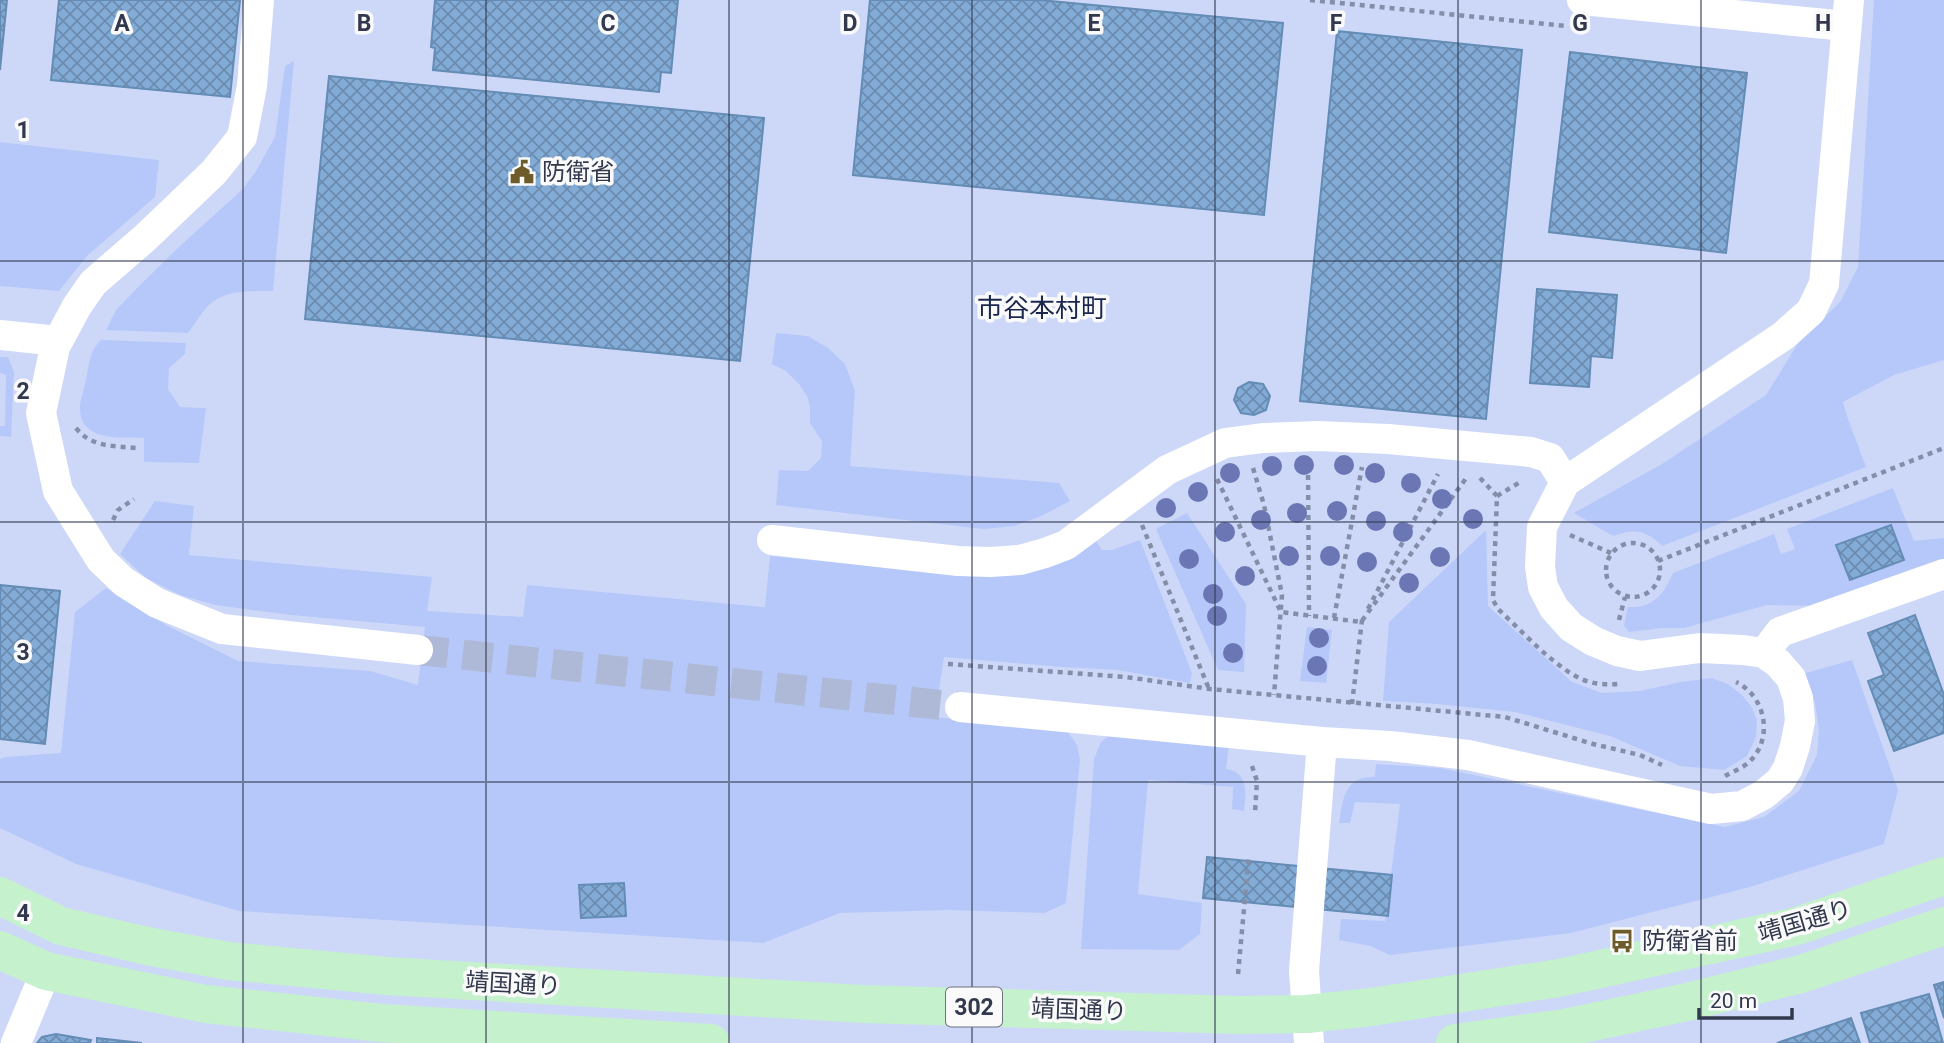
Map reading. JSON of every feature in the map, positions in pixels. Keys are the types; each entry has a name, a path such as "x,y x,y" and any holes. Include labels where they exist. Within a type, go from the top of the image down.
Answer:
{"main road":[{"name":"靖国通り","path":"0,896 61,926 228,961 387,976 863,1004 1240,1015 1308,1029 1384,1005 1559,978 1797,926 1944,876"},
{"name":"靖国通り","path":"1455,1043 1564,1036 1801,974 1944,926"},
{"name":"靖国通り","path":"0,950 46,971 206,1004 380,1033 711,1043"}],"street":[{"path":"259,0 252,86 242,137 214,172 93,283 55,347 41,413 58,491 101,560 124,582 157,603 222,629 418,650"},
{"path":"960,707 1468,755 1711,809 1742,806 1763,796 1780,781 1792,757 1800,721 1798,698 1791,678 1778,663 1764,653 1744,650 1700,648 1640,656 1593,642 1571,627 1554,608 1542,587 1542,527 1559,472 1783,336 1811,311 1824,284 1848,13 1582,0"},
{"path":"0,335 58,341"},
{"path":"772,540 958,561 1020,560 1066,545 1167,470 1225,443 1262,438 1368,438 1531,452 1550,458 1559,472"},
{"path":"1764,653 1780,632 1944,574"},
{"path":"1308,1029 1304,971 1322,742"},
{"path":"16,1043 46,971"}],"path":[{"path":"73,421 78,430 102,445 136,448"},
{"path":"1307,436 1309,616"},
{"path":"1334,618 1368,438"},
{"path":"1245,441 1264,505 1282,595 1274,695"},
{"path":"1352,704 1361,622 1453,445"},
{"path":"1658,561 1944,448"},
{"path":"1204,453 1281,612"},
{"path":"1361,622 1473,469 1497,496 1493,600 1498,609 1551,658 1581,679 1604,685 1630,683"},
{"path":"1497,496 1559,472"},
{"path":"1131,497 1210,689"},
{"path":"111,524 118,510 134,499"},
{"path":"1542,527 1567,534 1611,553"},
{"path":"1629,543 1650,548 1660,567 1659,578 1654,587 1636,598 1625,597 1616,592 1608,584 1605,574 1611,553 1619,546 1629,543"},
{"path":"1281,612 1361,622"},
{"path":"948,664 1126,677 1352,704 1505,717 1593,744 1640,755 1671,769"},
{"path":"1714,776 1724,776 1749,762 1762,743 1765,720 1758,700 1745,686 1734,681"},
{"path":"1243,760 1252,766 1257,781 1255,812"},
{"path":"1238,974 1249,855"}],"shaded area":[{"path":"1874,0 1944,0 1944,360 1894,375 1843,402 1866,467 1662,546 1640,532 1613,536 1574,513 1662,464 1766,395 1797,345 1840,302 1858,267"},
{"path":"294,61 273,291 239,292 222,296 208,306 188,333 106,330 116,310 181,245 243,189 256,171 275,137 285,66"},
{"path":"0,142 159,160 155,197 87,256 59,291 0,286"},
{"path":"776,333 808,336 828,348 845,364 855,391 850,466 1059,483 1070,501 1014,526 983,529 776,505 779,470 808,471 821,458 822,441 810,423 807,396 786,371 772,364"},
{"path":"101,340 186,343 185,354 169,368 168,389 180,407 206,408 199,463 144,462 144,438 105,436 88,429 83,422 80,404 92,354"},
{"path":"0,357 8,357 14,372 11,437 0,436 0,426 5,426 6,375 0,373"},
{"path":"1893,488 1914,541 1944,538 1944,568 1832,606 1767,605 1684,628 1629,632 1624,626 1628,607 1645,605 1657,599 1673,573 1774,534 1781,554 1795,549 1787,529"},
{"path":"155,501 194,506 189,555 432,577 427,611 523,617 527,585 765,607 770,556 946,573 1093,537 1102,550 1112,550 1140,540 1192,673 1190,683 1117,670 944,657 935,717 1068,732 1077,745 1080,760 1066,903 1045,913 949,910 840,913 763,943 239,911 76,864 0,828 0,759 61,753 75,612 106,588 168,626 238,661 370,671 418,685 425,627 291,615 215,605 180,595 146,578 120,554"},
{"path":"1187,513 1246,604 1244,672 1218,670 1156,529"},
{"path":"1486,530 1488,606 1572,682 1602,693 1640,691 1712,678 1728,684 1751,706 1757,720 1756,737 1747,756 1724,770 1680,766 1610,736 1515,712 1383,701 1389,622"},
{"path":"1307,627 1332,630 1326,683 1300,681"},
{"path":"1852,660 1898,790 1884,844 1750,887 1571,933 1390,955 1370,946 1339,940 1341,919 1385,921 1400,804 1355,802 1350,823 1339,823 1347,791 1357,780 1375,777 1376,764 1440,768 1725,827 1764,817 1799,791 1817,755 1819,730 1815,703 1802,674"},
{"path":"1111,734 1229,745 1226,769 1239,775 1244,784 1244,811 1232,809 1233,787 1148,780 1138,894 1202,903 1200,934 1179,950 1081,949 1094,759 1101,742"}],"building":[{"path":"0,0 7,0 0,70"},
{"path":"59,0 240,0 230,97 51,80"},
{"path":"435,0 678,0 671,73 661,72 659,92 433,70 435,48 431,47"},
{"path":"870,0 1040,0 1283,23 1264,215 853,175"},
{"path":"1337,31 1522,50 1486,419 1300,401"},
{"path":"1570,52 1747,73 1726,253 1549,232"},
{"path":"329,76 764,118 740,361 305,319"},
{"path":"1537,289 1617,295 1612,358 1591,356 1589,387 1530,383"},
{"path":"1249,382 1263,384 1270,396 1266,410 1254,415 1241,413 1234,400 1238,388"},
{"path":"1891,525 1904,560 1850,580 1836,545"},
{"path":"0,585 60,591 45,744 0,739"},
{"path":"1915,615 1944,695 1944,733 1894,751 1868,681 1884,675 1868,633"},
{"path":"1207,857 1392,875 1388,916 1203,898"},
{"path":"624,883 626,916 581,918 579,885"},
{"path":"1944,982 1944,1018 1934,985"},
{"path":"1929,994 1943,1043 1870,1043 1861,1013"},
{"path":"1851,1018 1860,1043 1777,1043"},
{"path":"56,1034 91,1040 90,1043 37,1043 42,1037"},
{"path":"97,1038 142,1043 97,1043"}],"tunnel":[{"path":"418,650 960,707"}],"place":[{"name":"防衛省","path":"522,172"},
{"name":"防衛省前","path":"1622,941"}],"district":[{"name":"市谷本村町","path":"1042,308"}]}
